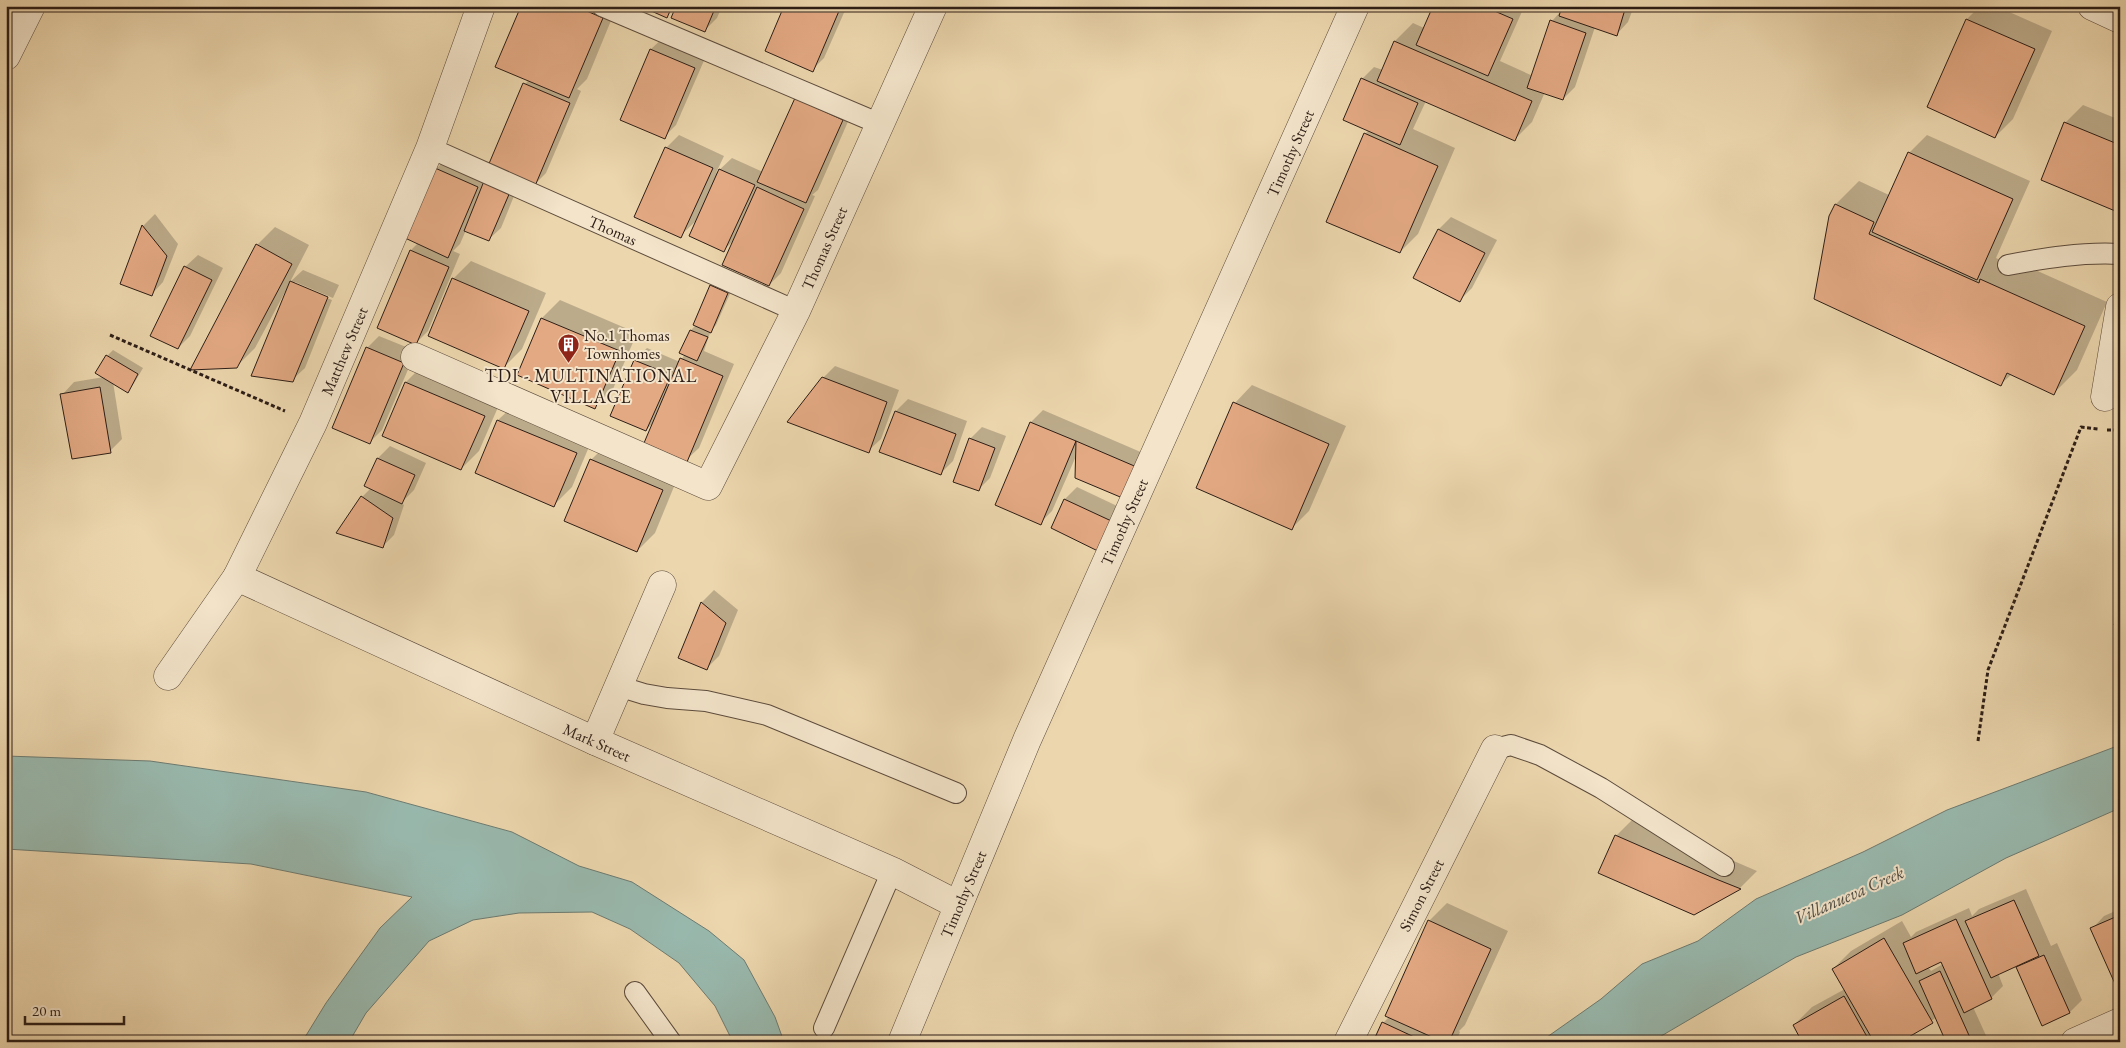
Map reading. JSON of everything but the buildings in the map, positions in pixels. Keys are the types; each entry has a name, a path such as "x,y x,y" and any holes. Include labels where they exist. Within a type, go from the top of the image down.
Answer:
{"street":[{"path":"6,56 31,6"},
{"name":"Matthew Street","path":"168,676 237,577 313,423 430,148 481,6"},
{"name":"Thomas Street","path":"415,357 708,486 796,311 933,6"},
{"name":"Timothy Street","path":"902,1042 1027,740 1355,6"},
{"path":"2092,6 2120,19"},
{"path":"2105,397 2120,307"},
{"name":"Mark Street","path":"237,577 595,741 892,871 958,905"},
{"path":"595,741 662,584"},
{"name":"Simon Street","path":"1348,1042 1495,749"},
{"path":"2078,1041 2120,1022"}],"lane":[{"path":"602,6 880,124"},
{"name":"Thomas","path":"430,148 796,311"},
{"path":"2008,265 2065,256 2120,254"},
{"path":"618,686 644,694 706,701 767,715 956,794"},
{"path":"1495,749 1511,744 1540,755 1601,788 1724,866"},
{"path":"824,1028 892,871"},
{"path":"635,992 671,1042"}],"path":[{"path":"110,334 313,423"},
{"path":"1978,741 1988,670 2081,427 2120,430"}],"water":[{"name":"Villanueva Creek","path":"2120,745 2120,808 2006,858 1902,915 1796,957 1651,1042 1540,1042 1601,999 1642,964 1698,941 1756,899 1863,852 1947,810"},
{"path":"6,756 150,761 366,792 512,832 579,866 632,882 709,931 744,960 775,1017 784,1042 733,1042 715,1006 679,963 630,929 592,912 519,913 473,920 429,941 366,1013 349,1042 302,1042 326,1003 380,928 412,897 251,864 6,849"}],"place":[{"name":"No.1 Thomas Townhomes","path":"568,363"}],"district":[{"name":"TDI - MULTINATIONAL VILLAGE","path":"591,386"}]}
